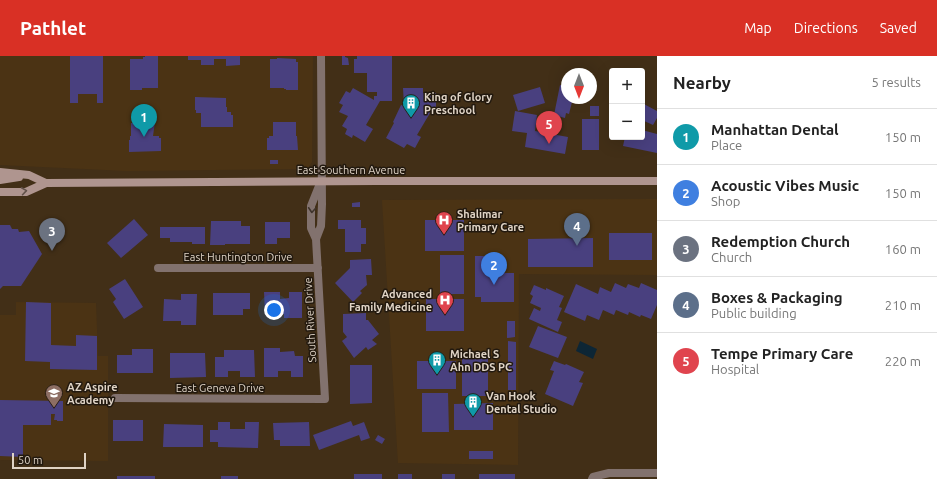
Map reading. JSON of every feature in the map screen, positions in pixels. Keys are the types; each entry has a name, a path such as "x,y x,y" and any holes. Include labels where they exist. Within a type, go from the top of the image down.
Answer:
{"main road":[{"name":"East Southern Avenue","path":"0,172 29,175 46,183"},
{"path":"0,180 29,175"},
{"name":"East Southern Avenue","path":"0,192 26,192 46,183 657,181"}],"street":[{"name":"South River Drive","path":"321,56 322,204 321,226 316,239 325,399"},
{"name":"East Huntington Drive","path":"158,268 318,268"},
{"name":"East Geneva Drive","path":"115,398 325,399"},
{"path":"592,479 593,477 608,473 657,473"}],"shaded area":[{"path":"0,56 313,56 312,162 308,168 305,169 127,171 0,165"},
{"path":"657,199 657,275 519,274 518,465 398,463 382,200"},
{"name":"AZ Aspire Academy","path":"16,302 96,303 98,356 108,356 108,461 0,460 0,315 16,315"}],"water":[{"path":"580,341 597,349 593,359 576,351"}],"building":[{"path":"70,56 103,56 103,103 97,103 97,94 78,94 78,103 70,103"},
{"path":"145,56 158,56 158,88 130,90 130,59 143,59"},
{"path":"188,56 240,56 240,65 226,66 226,59 214,59 214,65 201,65 201,60 188,60"},
{"path":"342,56 348,58 349,65 342,65"},
{"path":"357,56 392,56 392,101 380,101 366,125 373,129 365,142 353,135 352,138 345,134 347,129 342,126 348,116 339,112 343,105 339,103 346,91 350,93 353,88 374,100 374,96 377,96 377,92 367,92 367,73 354,73 354,59 357,59"},
{"path":"270,59 296,59 296,62 298,62 298,90 270,88"},
{"path":"560,85 561,104 572,104 569,114 566,113 565,118 554,115"},
{"path":"540,87 545,103 518,111 513,95"},
{"name":"King of Glory Preschool","path":"403,88 423,88 423,93 436,93 436,107 430,107 430,113 417,135 421,137 415,148 407,144 404,148 386,138 401,105 404,106"},
{"path":"195,97 226,98 227,112 231,112 231,115 233,115 233,127 201,127 201,113 196,113"},
{"path":"645,105 657,111 657,118 653,125 645,121"},
{"path":"590,106 599,106 599,116 590,116"},
{"path":"515,111 537,115 535,131 568,137 565,154 525,147 527,133 512,131"},
{"path":"582,119 599,119 599,150 582,150"},
{"path":"155,122 153,136 159,136 159,138 161,138 161,151 129,152 131,123"},
{"path":"273,122 296,122 298,150 267,150 267,138 269,138 269,136 273,136"},
{"path":"645,131 657,134 657,153 623,146 624,140 645,140"},
{"path":"270,160 278,160 278,164 270,164"},
{"path":"360,202 360,207 352,207 352,203"},
{"path":"134,219 148,235 121,258 107,243"},
{"path":"338,220 361,220 361,228 366,228 366,244 361,244 361,252 345,252 345,229 338,229"},
{"name":"Shalimar Primary Care","path":"425,220 464,220 464,251 425,251"},
{"path":"211,221 241,221 241,226 250,226 250,244 210,245"},
{"path":"265,222 290,222 290,238 277,238 277,244 265,244"},
{"path":"0,225 10,225 12,229 18,229 19,232 29,231 42,254 21,286 3,286 0,289"},
{"path":"160,227 205,227 205,244 192,244 192,242 170,242 170,238 160,238"},
{"path":"609,233 652,233 652,260 609,260"},
{"path":"593,238 593,267 528,267 528,239"},
{"path":"440,255 464,255 464,294 440,294"},
{"path":"475,256 484,256 484,273 514,273 514,302 481,302 481,297 475,297"},
{"path":"371,259 372,275 366,275 367,285 360,291 362,293 353,302 335,283 350,268 350,260"},
{"path":"125,279 143,307 124,319 113,302 116,299 109,289"},
{"path":"615,283 626,288 628,284 639,288 641,283 657,290 657,305 651,319 641,315 640,317 629,312 628,315 616,310 614,315 603,310 599,320 587,315 585,321 564,312 576,284 598,294 600,287 611,292"},
{"path":"534,285 546,290 546,288 564,296 559,307 562,308 557,320 562,322 558,332 529,319 534,308 540,311 541,308 530,303 533,296 530,294"},
{"path":"264,292 280,292 280,299 289,298 289,292 302,292 302,318 284,318 284,314 265,314"},
{"path":"213,293 250,293 250,309 243,309 243,315 213,315"},
{"path":"181,294 197,294 196,325 181,325 181,321 163,321 164,299 181,300"},
{"name":"Advanced Family Medicine","path":"426,299 464,299 464,331 426,331"},
{"path":"26,302 51,303 51,345 76,346 76,335 97,336 97,370 50,369 50,362 25,361"},
{"path":"366,313 366,320 368,320 379,334 372,340 377,344 368,350 366,347 354,358 342,341 347,337 343,332 343,314"},
{"path":"507,321 515,321 515,337 507,338"},
{"path":"538,326 567,337 558,358 529,347"},
{"path":"508,341 516,342 516,390 508,390"},
{"path":"264,348 280,348 280,352 294,351 295,356 303,356 303,377 291,377 291,371 278,371 278,377 264,377"},
{"path":"132,349 153,349 153,373 117,373 117,355 132,355"},
{"path":"224,350 254,350 255,377 240,377 240,371 228,371 228,377 215,377 215,357 224,357"},
{"path":"170,353 205,353 206,377 170,378"},
{"path":"488,356 488,396 462,396 462,357"},
{"name":"Michael S Ahn DDS PC","path":"417,361 456,361 456,389 417,389"},
{"path":"554,361 565,365 566,364 584,372 579,382 583,383 573,406 545,394 554,371 550,370"},
{"path":"350,365 372,365 372,403 350,404"},
{"path":"422,393 448,393 449,432 422,432"},
{"path":"0,400 63,401 63,421 54,420 55,414 51,414 51,425 23,425 23,457 0,456"},
{"name":"Van Hook Dental Studio","path":"493,403 493,430 454,430 454,404"},
{"path":"113,420 143,420 143,441 113,441"},
{"path":"351,421 353,426 364,422 370,438 361,441 359,435 319,450 313,435"},
{"path":"218,422 230,422 230,429 245,429 245,422 259,422 258,448 218,447 218,442 210,442 210,430 218,430"},
{"path":"309,422 310,446 280,446 280,440 274,440 273,423"},
{"path":"164,424 203,425 203,447 163,447"},
{"path":"378,435 385,439 382,444 375,440"},
{"path":"469,451 493,451 493,459 469,459"},
{"path":"354,474 382,474 382,479 354,479"},
{"path":"398,474 412,474 412,479 398,479"},
{"path":"442,474 455,474 455,479 442,479"},
{"path":"479,474 515,474 515,479 479,479"},
{"path":"117,476 155,476 155,479 117,479"},
{"path":"221,476 238,476 238,479 221,479"}],"place":[{"name":"King of Glory Preschool","path":"411,118"},
{"name":"Manhattan Dental","path":"144,137"},
{"name":"Tempe Primary Care","path":"549,144"},
{"name":"Shalimar Primary Care","path":"444,235"},
{"name":"Boxes & Packaging","path":"577,246"},
{"name":"Redemption Church","path":"52,251"},
{"name":"Acoustic Vibes Music","path":"494,285"},
{"name":"Advanced Family Medicine","path":"445,315"},
{"name":"Michael S Ahn DDS PC","path":"437,375"},
{"name":"AZ Aspire Academy","path":"54,408"},
{"name":"Van Hook Dental Studio","path":"473,417"}]}
